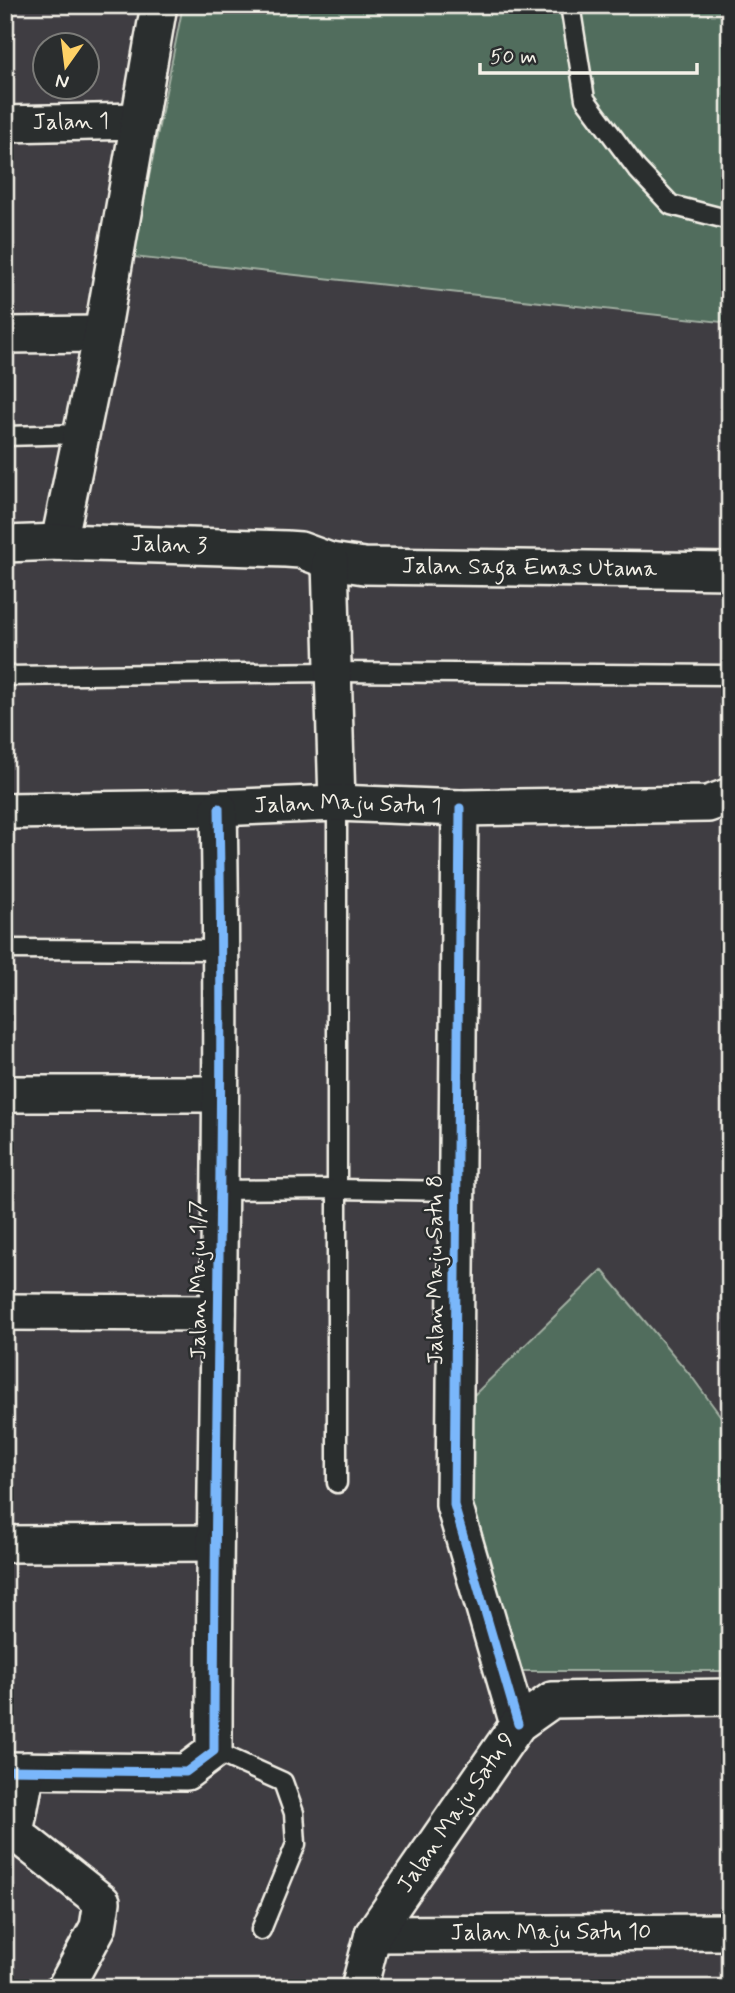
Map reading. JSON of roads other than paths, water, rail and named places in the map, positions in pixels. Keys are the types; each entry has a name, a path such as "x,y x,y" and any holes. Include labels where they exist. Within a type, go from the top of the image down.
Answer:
{"street":[{"path":"59,542 102,334 159,5"},
{"name":"Jalan 1","path":"5,124 138,121"},
{"path":"5,335 102,334"},
{"name":"Jalan 3","path":"5,544 59,542 286,549 300,550 330,561"},
{"path":"330,561 337,803"},
{"name":"Jalan Saga Emas Utama","path":"330,561 364,566 730,571"},
{"name":"Jalan Maju Satu 1","path":"5,811 219,808 337,803 460,808 708,804 730,796"},
{"name":"Jalan Maju 1/7","path":"214,1751 222,950 219,808"},
{"name":"Jalan Maju Satu 8","path":"460,808 454,1505 518,1724"},
{"path":"5,1094 220,1094"},
{"path":"5,1312 218,1313"},
{"path":"5,1544 214,1544"},
{"name":"Jalan Maju Satu 9","path":"359,1988 373,1934 518,1724 552,1700 730,1697"},
{"path":"65,1988 98,1927 102,1902 10,1832 16,1770 186,1772 214,1751"},
{"name":"Jalan Maju Satu 10","path":"373,1934 730,1932"}],"lane":[{"path":"570,5 586,99 637,169 671,205 730,220"},
{"path":"5,436 82,434"},
{"path":"5,676 333,672 730,675"},
{"path":"337,803 337,1483"},
{"path":"5,949 222,950"},
{"path":"218,1190 455,1191"},
{"path":"214,1751 284,1782 294,1813 296,1844 261,1930"}]}
